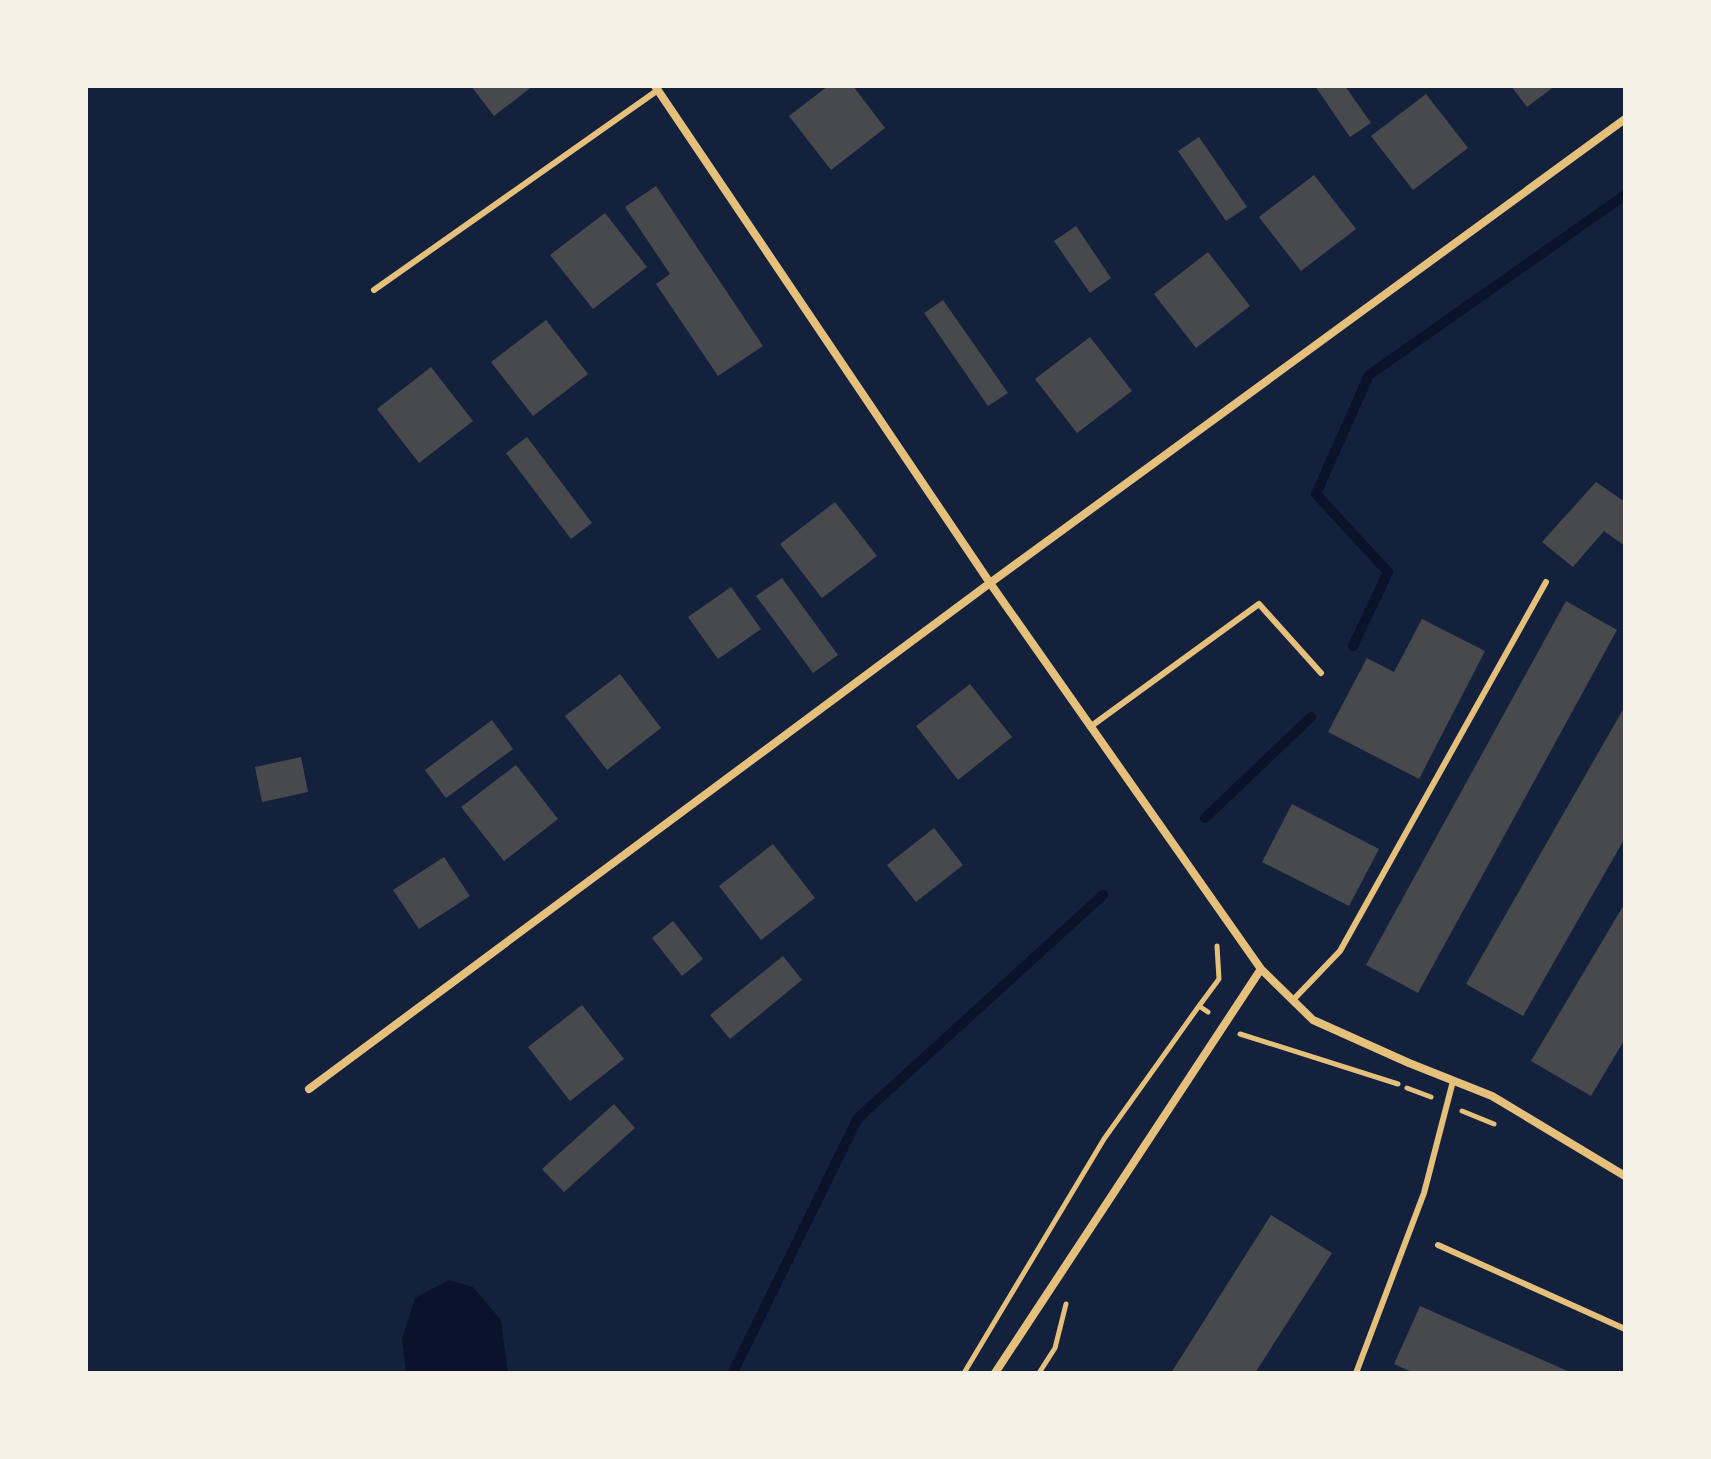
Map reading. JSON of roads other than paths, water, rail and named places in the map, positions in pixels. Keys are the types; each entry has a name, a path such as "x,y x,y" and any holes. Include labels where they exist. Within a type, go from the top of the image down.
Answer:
{"street":[{"path":"659,87 990,583 1261,969 1313,1020 1492,1096 1625,1176"},
{"path":"309,1089 990,583 1625,119"},
{"path":"995,1373 1261,969"}],"lane":[{"path":"374,290 659,87"},
{"path":"1293,1000 1340,951 1546,582"},
{"path":"1090,727 1259,604 1321,673"},
{"path":"1356,1373 1424,1193 1453,1081"},
{"path":"1438,1245 1625,1329"}],"water":[{"path":"449,1280 473,1287 501,1320 508,1373 406,1373 402,1339 415,1298"}],"waterway":[{"path":"1353,646 1388,572 1316,494 1369,375 1625,195"},
{"path":"1205,818 1311,717"},
{"path":"735,1373 858,1118 1103,895"}]}
